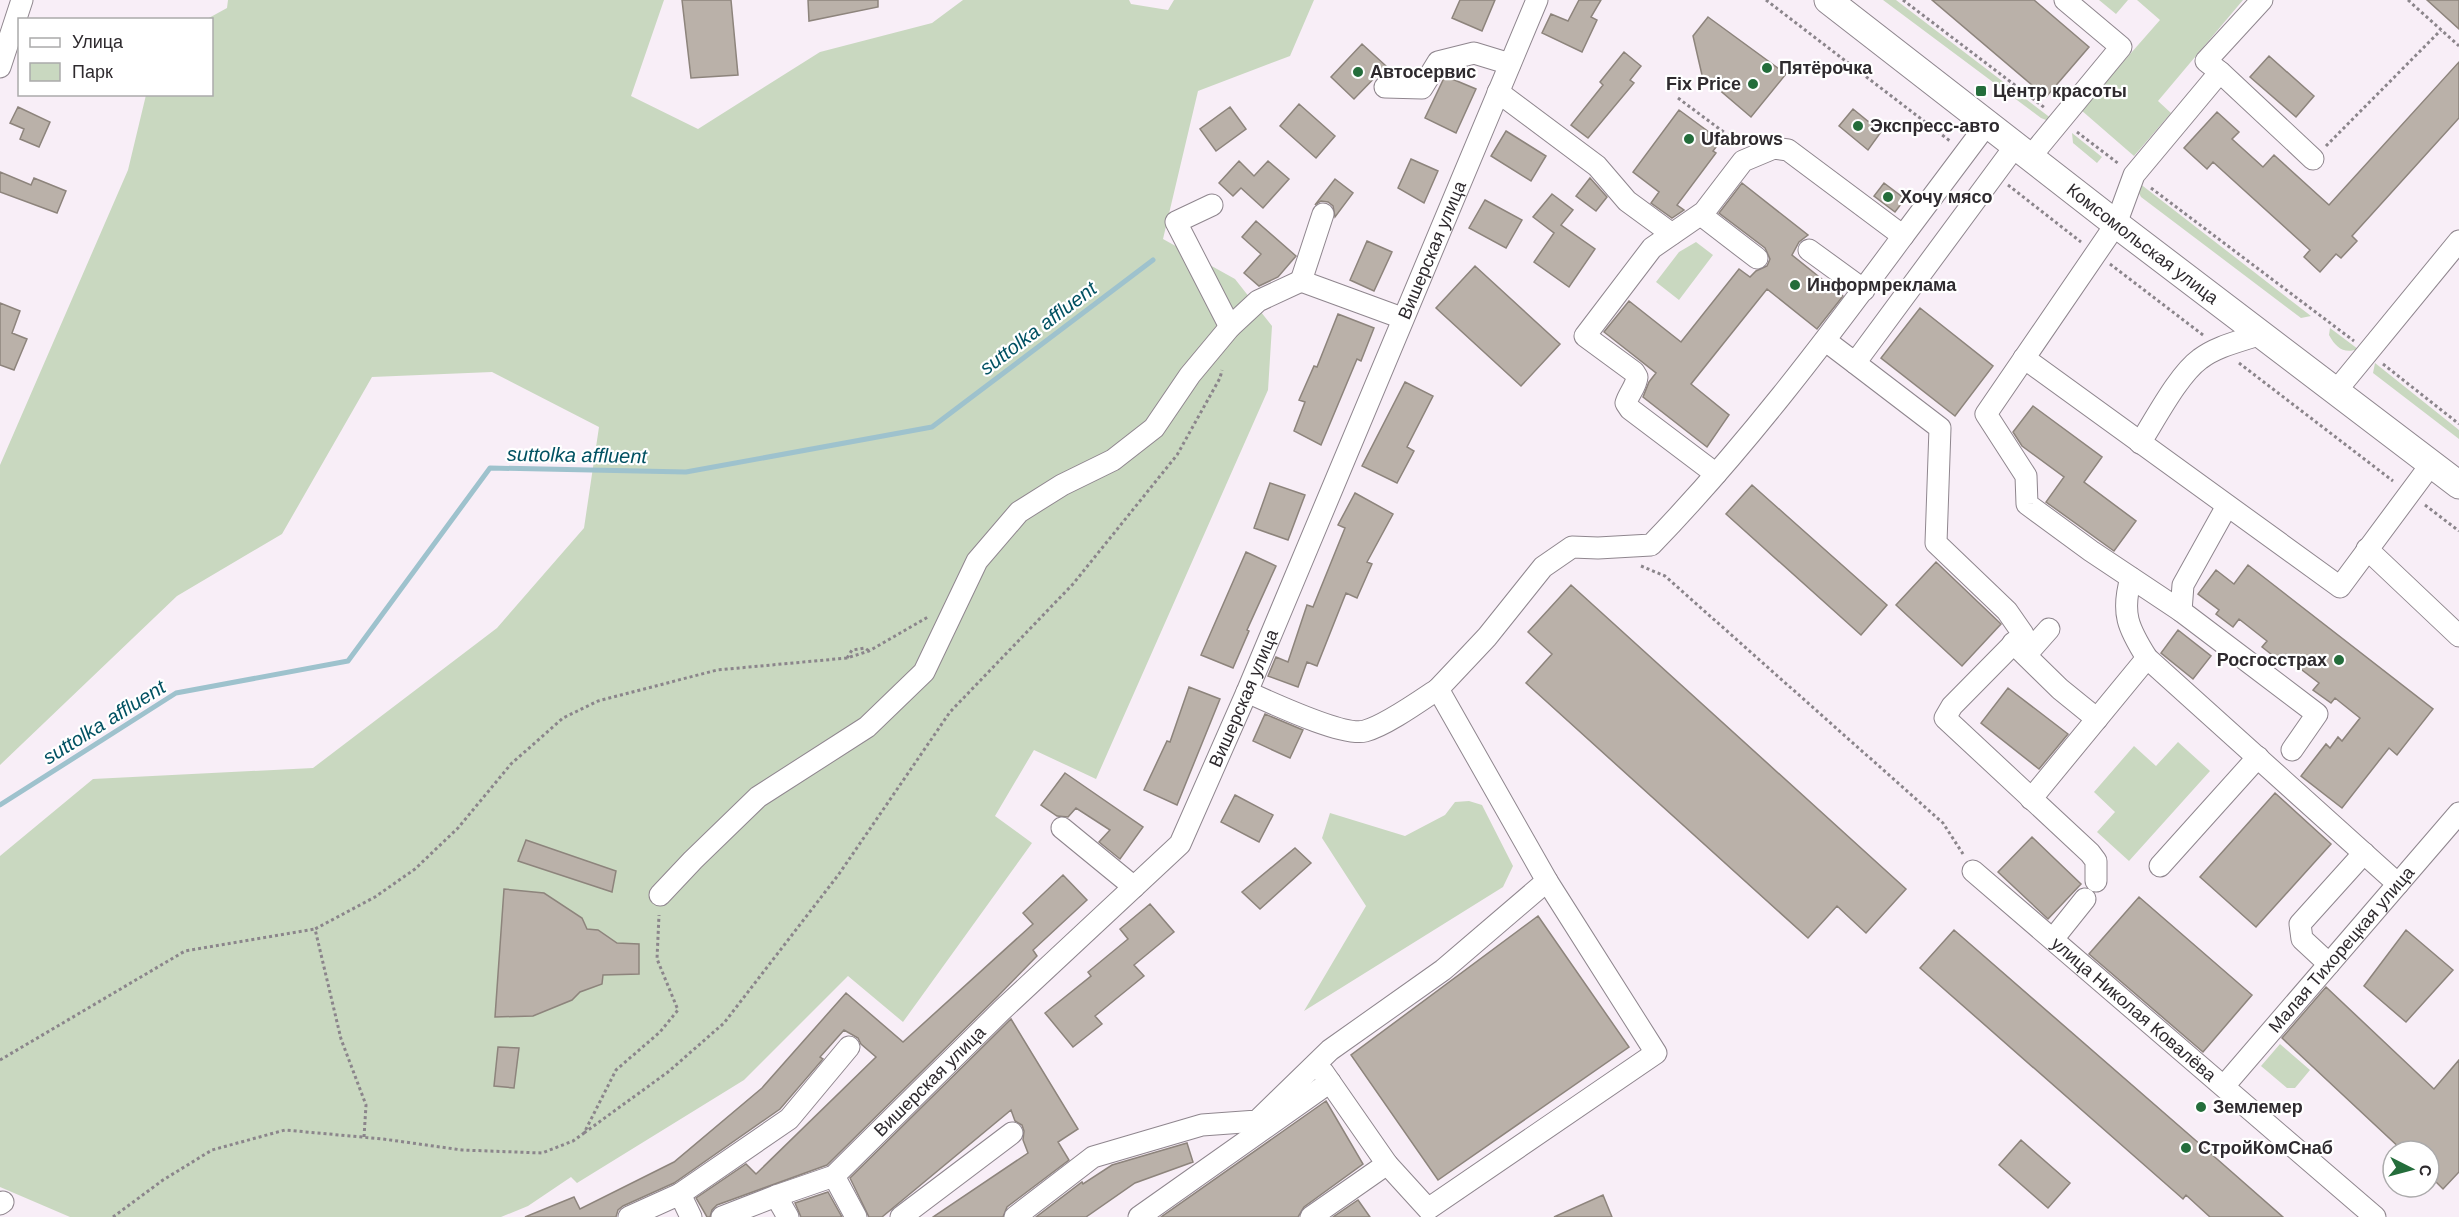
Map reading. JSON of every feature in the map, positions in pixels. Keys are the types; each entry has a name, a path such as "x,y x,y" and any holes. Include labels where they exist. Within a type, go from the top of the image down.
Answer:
{"main road":[{"name":"Комсомольская улица","path":"1828,0 2116,224 2459,485"}],"street":[{"path":"0,67 22,0"},
{"name":"Вишерская улица","path":"722,1217 834,1176 1002,1010 1180,844 1537,0"},
{"path":"1855,363 2023,150 2060,119 2121,46 2065,0"},
{"path":"2262,0 2206,61 2313,159"},
{"path":"1385,87 1422,88 1438,62 1474,53 1510,64"},
{"path":"2220,72 2134,175 2116,224 1986,414 2026,477 2027,504 2181,611 2317,714 2292,750"},
{"path":"1498,92 1597,166 1627,201 1672,234"},
{"path":"1246,692 1326,725 1364,732 1403,712 1438,689 1487,637 1543,567 1572,547 1598,549 1651,546 1690,505 1826,341 1987,124"},
{"path":"1716,474 1630,409 1626,403 1628,394 1638,378 1634,372 1585,336 1652,248 1701,215 1740,165 1774,148 1788,150 1903,236"},
{"path":"1212,205 1176,222 1230,327"},
{"path":"1301,281 1323,214"},
{"path":"1701,215 1757,258"},
{"path":"2337,391 2367,351 2457,246"},
{"path":"1809,250 1864,290"},
{"path":"660,895 758,797 867,727 924,672 977,561 999,535 1019,513 1062,485 1113,460 1154,428 1190,375 1230,327 1258,301 1301,281 1402,318"},
{"path":"2140,443 2186,373 2198,359 2220,348 2261,334"},
{"path":"1826,341 1940,428 1936,543 2007,610 2023,634 2020,649"},
{"path":"2024,358 2340,587 2432,463"},
{"path":"2181,611 2184,585 2227,506"},
{"path":"2367,549 2459,636"},
{"path":"2131,578 2126,596 2128,625 2147,657 2398,884"},
{"path":"2049,629 2020,649 1952,706 1945,718 2090,853 2096,861 2096,881"},
{"path":"2020,649 2060,689 2097,719"},
{"path":"2031,799 2147,657"},
{"path":"1316,1061 1386,1164 1428,1209 1656,1053 1547,881 1438,689"},
{"path":"2160,866 2258,757"},
{"name":"Малая Тихорецкая улица","path":"2224,1086 2459,813"},
{"path":"1062,828 1134,887"},
{"path":"2329,964 2302,939 2300,924 2364,853"},
{"name":"улица Николая Ковалёва","path":"1973,870 2374,1217"},
{"path":"1014,1217 1093,1157 1202,1125 1257,1121 1316,1061 1443,970 1547,881"},
{"path":"2053,939 2085,900"},
{"path":"629,1217 680,1194 789,1119 849,1047"},
{"path":"1139,1217 1330,1082"},
{"path":"901,1217 1012,1133"},
{"path":"1311,1217 1386,1164"},
{"path":"834,1176 856,1217"},
{"path":"680,1194 691,1217"},
{"path":"776,1196 788,1217"}],"path":[{"path":"1903,0 2367,351 2459,424"},
{"path":"2408,0 2459,46"},
{"path":"2313,159 2441,30"},
{"path":"1678,98 1755,156"},
{"path":"113,1217 163,1180 212,1150 285,1130 364,1137 462,1150 542,1153 573,1141 668,1072 724,1023 838,874 950,712 1073,584 1178,455 1220,378 1222,368"},
{"path":"1636,564 1665,576 1944,823 1973,870"},
{"path":"0,1060 185,951 315,929 375,897 415,869 458,828 511,764 563,718 598,701 717,670 848,658 869,651 937,611"},
{"path":"584,1133 616,1070 660,1032 678,1010 657,959 660,895"},
{"path":"315,929 341,1039 366,1105 364,1137"}],"green space":[{"path":"228,0 664,0 631,96 698,129 820,52 932,23 963,0 1129,0 1131,4 1168,10 1174,0 1314,0 1290,56 1198,91 1163,239 1235,279 1272,326 1268,390 1096,779 1034,750 995,816 1032,843 903,1022 848,976 744,1080 577,1183 571,1177 528,1206 501,1217 70,1217 0,1187 0,856 93,779 313,768 497,628 584,528 599,427 492,372 372,377 282,534 177,596 0,765 0,465 128,170 146,96 213,96 213,18 209,18 227,8"},
{"path":"1883,0 1896,0 2052,119 2041,118"},
{"path":"2099,0 2128,0 2116,14"},
{"path":"2137,0 2243,0 2158,101 2171,113 2134,156 2081,110 2160,20"},
{"path":"2072,133 2102,157 2097,163 2073,143"},
{"path":"2139,183 2311,316 2301,318 2141,197 2137,189"},
{"path":"1696,242 1713,255 1679,300 1656,282 1679,252"},
{"path":"2330,328 2358,349 2349,351 2338,346 2329,335"},
{"path":"2375,363 2459,430 2459,439 2373,373"},
{"path":"2178,742 2210,771 2129,861 2097,832 2115,812 2094,792 2134,746 2156,766"},
{"path":"1469,801 1482,805 1513,866 1503,887 1304,1011 1366,906 1322,838 1330,813 1405,836 1445,815 1455,802"},
{"path":"2280,1044 2310,1070 2295,1088 2287,1088 2261,1066"}],"building":[{"path":"682,0 731,0 738,75 691,78"},
{"path":"808,0 878,0 878,7 809,21"},
{"path":"1460,0 1495,0 1482,31 1452,18"},
{"path":"1579,0 1601,0 1591,17 1597,20 1582,52 1542,33 1551,14 1568,21"},
{"path":"1932,0 2034,0 2089,47 2046,97"},
{"path":"2427,0 2459,0 2459,29"},
{"path":"1708,17 1786,74 1751,117 1702,75 1693,36"},
{"name":"Автосервис","path":"1362,44 1386,66 1354,99 1331,77"},
{"path":"1624,52 1641,66 1630,80 1634,83 1588,138 1571,125 1603,85 1600,82"},
{"path":"2269,56 2314,96 2296,117 2250,77"},
{"path":"2459,62 2459,118 2352,236 2357,241 2341,258 2336,254 2320,272 2304,257 2310,250 2213,162 2207,169 2184,148 2217,112 2239,132 2232,139 2263,167 2274,155 2329,205"},
{"path":"1445,76 1476,89 1456,133 1425,118"},
{"path":"1299,104 1335,136 1316,158 1280,126"},
{"path":"18,107 50,122 39,147 20,139 24,129 10,123"},
{"path":"1230,107 1246,129 1216,151 1200,129"},
{"path":"1853,109 1881,132 1868,150 1839,126"},
{"path":"1679,110 1721,141 1713,151 1716,153 1677,205 1684,210 1672,218 1651,203 1659,192 1633,172"},
{"path":"1506,131 1546,156 1531,181 1491,156"},
{"path":"1411,159 1438,171 1424,203 1398,188"},
{"path":"1239,161 1254,176 1268,161 1289,179 1263,208 1241,188 1233,196 1219,183"},
{"path":"0,172 31,185 34,178 66,191 57,213 0,192"},
{"path":"1590,178 1607,197 1596,211 1576,196"},
{"path":"1335,179 1353,193 1335,217 1333,206 1328,202 1321,201 1315,205"},
{"path":"1742,183 1808,235 1799,242 1792,255 1843,296 1817,329 1767,289 1691,384 1729,415 1707,447 1643,397 1649,382 1656,373 1604,332 1629,301 1681,342 1739,269 1750,277 1767,266 1770,259 1765,248 1719,213"},
{"path":"1884,183 1905,199 1895,212 1874,196"},
{"path":"1552,194 1573,210 1561,225 1595,249 1569,287 1534,262 1554,233 1533,217"},
{"path":"1485,200 1522,220 1506,248 1469,228"},
{"path":"1256,221 1296,256 1278,277 1259,286 1244,273 1261,254 1242,237"},
{"path":"1367,241 1392,252 1374,291 1350,280"},
{"path":"1475,266 1560,344 1521,386 1436,308"},
{"path":"0,303 20,311 12,333 27,339 14,370 0,365"},
{"path":"1920,308 1993,366 1955,416 1881,358"},
{"path":"1338,314 1374,328 1361,361 1357,359 1321,445 1294,431 1305,402 1299,400 1314,366 1317,367"},
{"path":"1405,382 1433,396 1407,447 1414,451 1397,483 1362,466"},
{"path":"2033,406 2102,457 2084,482 2136,521 2114,551 2046,502 2064,477 2022,446 2013,432"},
{"path":"1270,483 1305,495 1288,540 1254,528"},
{"path":"1752,485 1887,605 1861,635 1726,514"},
{"path":"1355,493 1393,514 1367,562 1372,564 1357,598 1346,593 1317,666 1307,662 1298,687 1268,676 1276,657 1288,662 1307,605 1313,607 1345,528 1338,525"},
{"path":"1246,552 1276,566 1247,630 1249,631 1233,668 1201,655"},
{"path":"1936,562 2001,624 1962,666 1896,605"},
{"path":"2248,565 2433,709 2397,755 2389,748 2342,808 2301,776 2326,744 2330,748 2338,737 2342,741 2360,718 2335,698 2331,703 2313,690 2319,683 2285,657 2281,662 2262,647 2267,641 2239,619 2233,627 2216,614 2219,610 2198,594 2216,570 2234,584"},
{"path":"1571,585 1906,889 1866,933 1837,906 1808,938 1526,683 1552,654 1528,632"},
{"path":"2178,630 2211,656 2193,679 2161,653"},
{"path":"1189,687 1220,699 1177,805 1144,790 1167,741 1170,742"},
{"path":"2008,688 2068,734 2039,769 1981,723"},
{"path":"1265,714 1303,730 1290,758 1253,741"},
{"path":"1065,773 1143,827 1120,859 1099,842 1110,830 1076,808 1068,817 1057,816 1041,805"},
{"path":"2275,793 2331,844 2256,927 2200,877"},
{"path":"1235,795 1273,815 1259,842 1221,822"},
{"path":"2032,837 2081,884 2048,919 1998,872"},
{"path":"526,840 616,871 612,892 518,861"},
{"path":"1295,848 1311,863 1260,909 1242,892"},
{"path":"1063,875 1087,900 1033,950 1037,956 998,996 827,1165 717,1205 710,1217 707,1217 696,1198 746,1164 756,1174 876,1057 861,1044 858,1038 844,1030 820,1057 823,1059 780,1109 674,1183 623,1206 618,1210 616,1217 525,1217 574,1197 580,1209 674,1162 762,1088 846,993 903,1042 1033,924 1023,913"},
{"path":"504,889 544,893 582,918 587,929 598,930 617,943 639,944 639,974 603,975 602,984 580,992 572,1000 533,1016 495,1017"},
{"path":"2139,897 2252,995 2203,1052 2089,954"},
{"path":"1150,904 1174,932 1134,965 1144,976 1095,1016 1102,1024 1073,1047 1045,1013 1091,976 1088,972 1128,939 1120,929"},
{"path":"1538,916 1629,1047 1438,1180 1351,1055"},
{"path":"1954,930 2283,1217 2210,1217 2186,1195 2183,1199 1920,968"},
{"path":"2406,930 2453,970 2406,1022 2364,986"},
{"path":"2326,987 2434,1089 2459,1060 2459,1172 2443,1189 2441,1187 2441,1139 2390,1139 2282,1038"},
{"path":"1011,1019 1078,1129 1058,1142 1069,1160 1007,1207 1003,1217 933,1217 1028,1153 1023,1140 1022,1125 1015,1121 1011,1110 882,1217 869,1217 850,1178"},
{"path":"498,1047 519,1048 514,1088 494,1086"},
{"path":"1326,1101 1363,1164 1304,1207 1298,1217 1161,1217"},
{"path":"2021,1140 2070,1183 2048,1208 1999,1165"},
{"path":"1187,1143 1193,1162 1135,1183 1086,1217 1036,1217 1082,1182 1083,1184 1112,1165"},
{"path":"828,1192 842,1217 801,1217 795,1203"},
{"path":"1603,1195 1612,1217 1554,1217"},
{"path":"1358,1200 1370,1217 1333,1217"}],"waterway":[{"name":"suttolka affluent","path":"0,805 176,693 348,661 490,468 686,472 932,427 1153,260"}],"place":[{"name":"Пятёрочка","path":"1767,68"},
{"name":"Автосервис","path":"1358,72"},
{"name":"Fix Price","path":"1753,84"},
{"name":"Центр красоты","path":"1981,91"},
{"name":"Экспресс-авто","path":"1858,126"},
{"name":"Ufabrows","path":"1689,139"},
{"name":"Хочу мясо","path":"1888,197"},
{"name":"Информреклама","path":"1795,285"},
{"name":"Росгосстрах","path":"2339,660"},
{"name":"Землемер","path":"2201,1107"},
{"name":"СтройКомСнаб","path":"2186,1148"}]}
